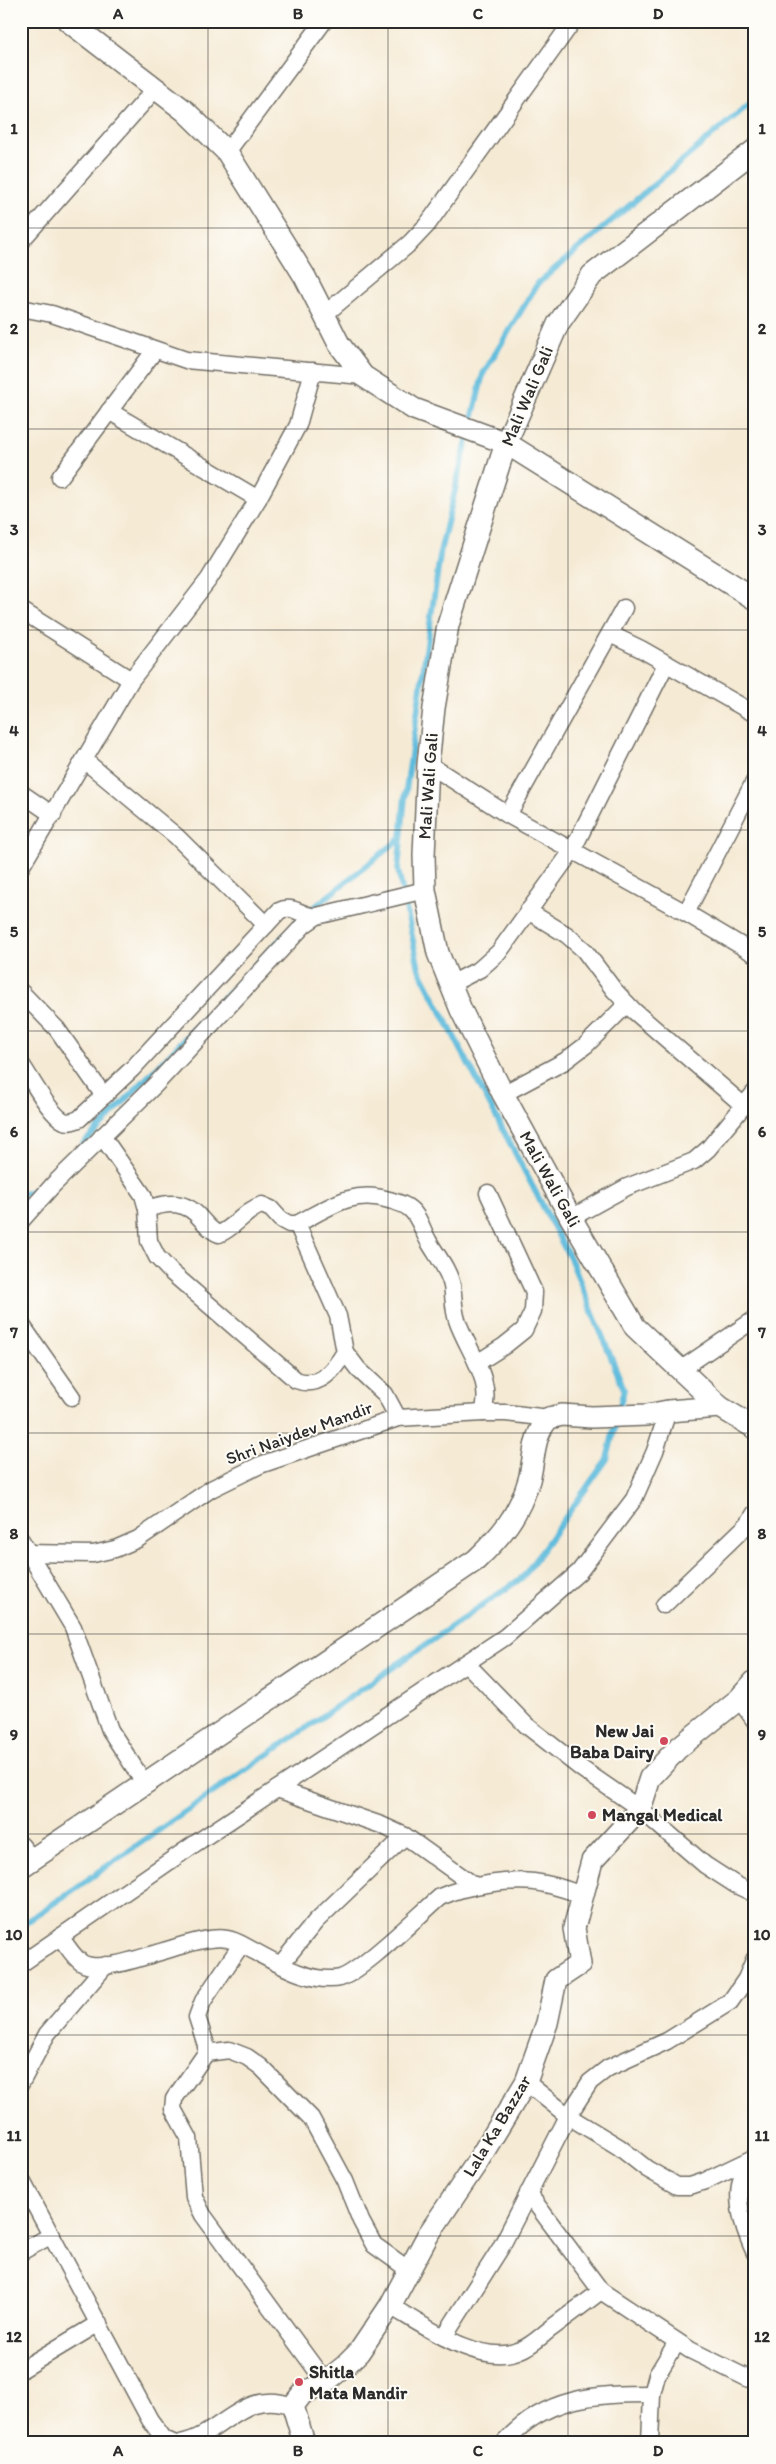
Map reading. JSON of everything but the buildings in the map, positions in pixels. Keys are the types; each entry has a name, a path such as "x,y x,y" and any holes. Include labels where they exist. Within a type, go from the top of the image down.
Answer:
{"street":[{"path":"68,21 186,111 227,152 305,277 325,314 338,344 363,376 414,409 476,434 506,443 755,599"},
{"path":"227,152 324,21"},
{"path":"325,314 410,243 427,225 573,21"},
{"path":"21,241 156,88"},
{"name":"Mali Wali Gali","path":"755,150 592,275 558,324 506,443 448,625 434,708 428,764 424,855 417,892 438,953 461,1010 503,1094 571,1218 635,1327 720,1406 755,1428"},
{"path":"21,308 52,314 186,360 363,376"},
{"path":"60,477 155,350"},
{"path":"21,867 131,680 209,579 258,499 298,425 313,371"},
{"path":"109,411 258,499"},
{"path":"508,815 624,608"},
{"path":"21,610 131,680"},
{"path":"610,634 755,714"},
{"path":"451,984 480,969 499,952 572,851 666,664"},
{"path":"84,760 176,836 266,925"},
{"path":"428,764 508,815 755,954"},
{"path":"686,914 755,780"},
{"path":"21,794 53,814"},
{"path":"21,1221 53,1185 155,1085 313,916 417,892"},
{"path":"21,1064 50,1107 62,1121 69,1122 79,1119 132,1069 278,911 286,908 295,908 313,916"},
{"path":"528,911 567,935 584,950 627,1004 743,1105"},
{"path":"21,992 57,1029 104,1096"},
{"path":"503,1094 565,1061 586,1045 627,1004"},
{"path":"132,1069 155,1085"},
{"path":"571,1218 627,1187 694,1161 708,1149 755,1092"},
{"path":"102,1136 136,1184 147,1208 148,1241 157,1257 171,1272 296,1380 306,1384 325,1377 337,1366 345,1352"},
{"path":"477,1363 504,1346 524,1330 533,1311 534,1292 488,1193"},
{"path":"147,1208 162,1204 185,1205 197,1213 212,1231 219,1234 226,1231 253,1207 262,1205 271,1209 280,1220 289,1224 297,1224 340,1201 354,1196 368,1195 385,1198 411,1209 448,1274 452,1286 457,1320 477,1363 487,1396 483,1413"},
{"path":"297,1224 338,1316 345,1352 358,1369 385,1394 398,1418"},
{"path":"680,1370 755,1318"},
{"path":"21,1324 72,1397"},
{"path":"25,1857 146,1784 476,1560 501,1536 518,1510 529,1480 537,1436 549,1418 562,1415 592,1417 658,1413 720,1406"},
{"name":"Shri Naiydev Mandir","path":"23,1549 93,1554 115,1549 138,1539 210,1489 260,1465 398,1418 483,1413 549,1418"},
{"path":"21,1964 277,1789 505,1637 579,1572 634,1499 655,1451 658,1413"},
{"path":"664,1605 748,1524 755,1513"},
{"path":"23,1549 73,1627 110,1730 146,1784"},
{"path":"466,1663 526,1726 582,1769 640,1809 705,1865 736,1885 755,1894"},
{"name":"Lala Ka Bazzar","path":"292,2406 302,2394 325,2382 359,2352 390,2306 428,2235 476,2164 526,2082 547,2022 556,1980 580,1964 574,1928 592,1861 640,1809 650,1778 677,1749 739,1699 755,1681"},
{"path":"739,1699 755,1721"},
{"path":"277,1789 381,1824 405,1836 475,1886"},
{"path":"281,1964 316,1921 405,1836"},
{"path":"60,1937 84,1964 106,1965 216,1938 227,1939 281,1964 324,1979 342,1978 359,1968 440,1898 456,1890 475,1886 525,1882 544,1883 582,1895"},
{"path":"241,1945 203,2001 196,2017 206,2045 206,2053 174,2099 173,2109 189,2138 194,2197 203,2215 325,2382"},
{"path":"444,2337 500,2248 568,2116 590,2082 608,2068 667,2041 730,2002 746,1979 755,1958"},
{"path":"21,2083 46,2034 106,1965"},
{"path":"206,2053 229,2050 247,2057 261,2067 311,2118 342,2173 361,2221 374,2245 409,2270"},
{"path":"526,2082 568,2116 619,2147 647,2169 677,2186 690,2186 705,2181 754,2157"},
{"path":"754,2157 744,2173 738,2197 744,2230 755,2253"},
{"path":"21,2179 150,2420 169,2442 190,2441 259,2402 278,2401 292,2406 304,2443"},
{"path":"528,2193 601,2291 677,2342 749,2379 755,2379"},
{"path":"21,2252 52,2235"},
{"path":"390,2306 444,2337 471,2349 503,2355 520,2351 601,2291"},
{"path":"21,2370 99,2323"},
{"path":"650,2443 652,2394 657,2375 677,2342"},
{"path":"504,2443 516,2429 539,2413 575,2400 601,2394 652,2394"}],"waterway":[{"path":"21,1926 523,1577 607,1459 624,1389 571,1260 419,969 398,870 405,797 441,548 483,374 538,283 755,99"},
{"path":"307,913 401,838"},
{"path":"83,1144 300,919"},
{"path":"21,1195 42,1187 46,1182"}],"place":[{"name":"New Jai Baba Dairy","path":"664,1741"},
{"name":"Mangal Medical","path":"592,1815"},
{"name":"Shitla Mata Mandir","path":"299,2382"}]}
